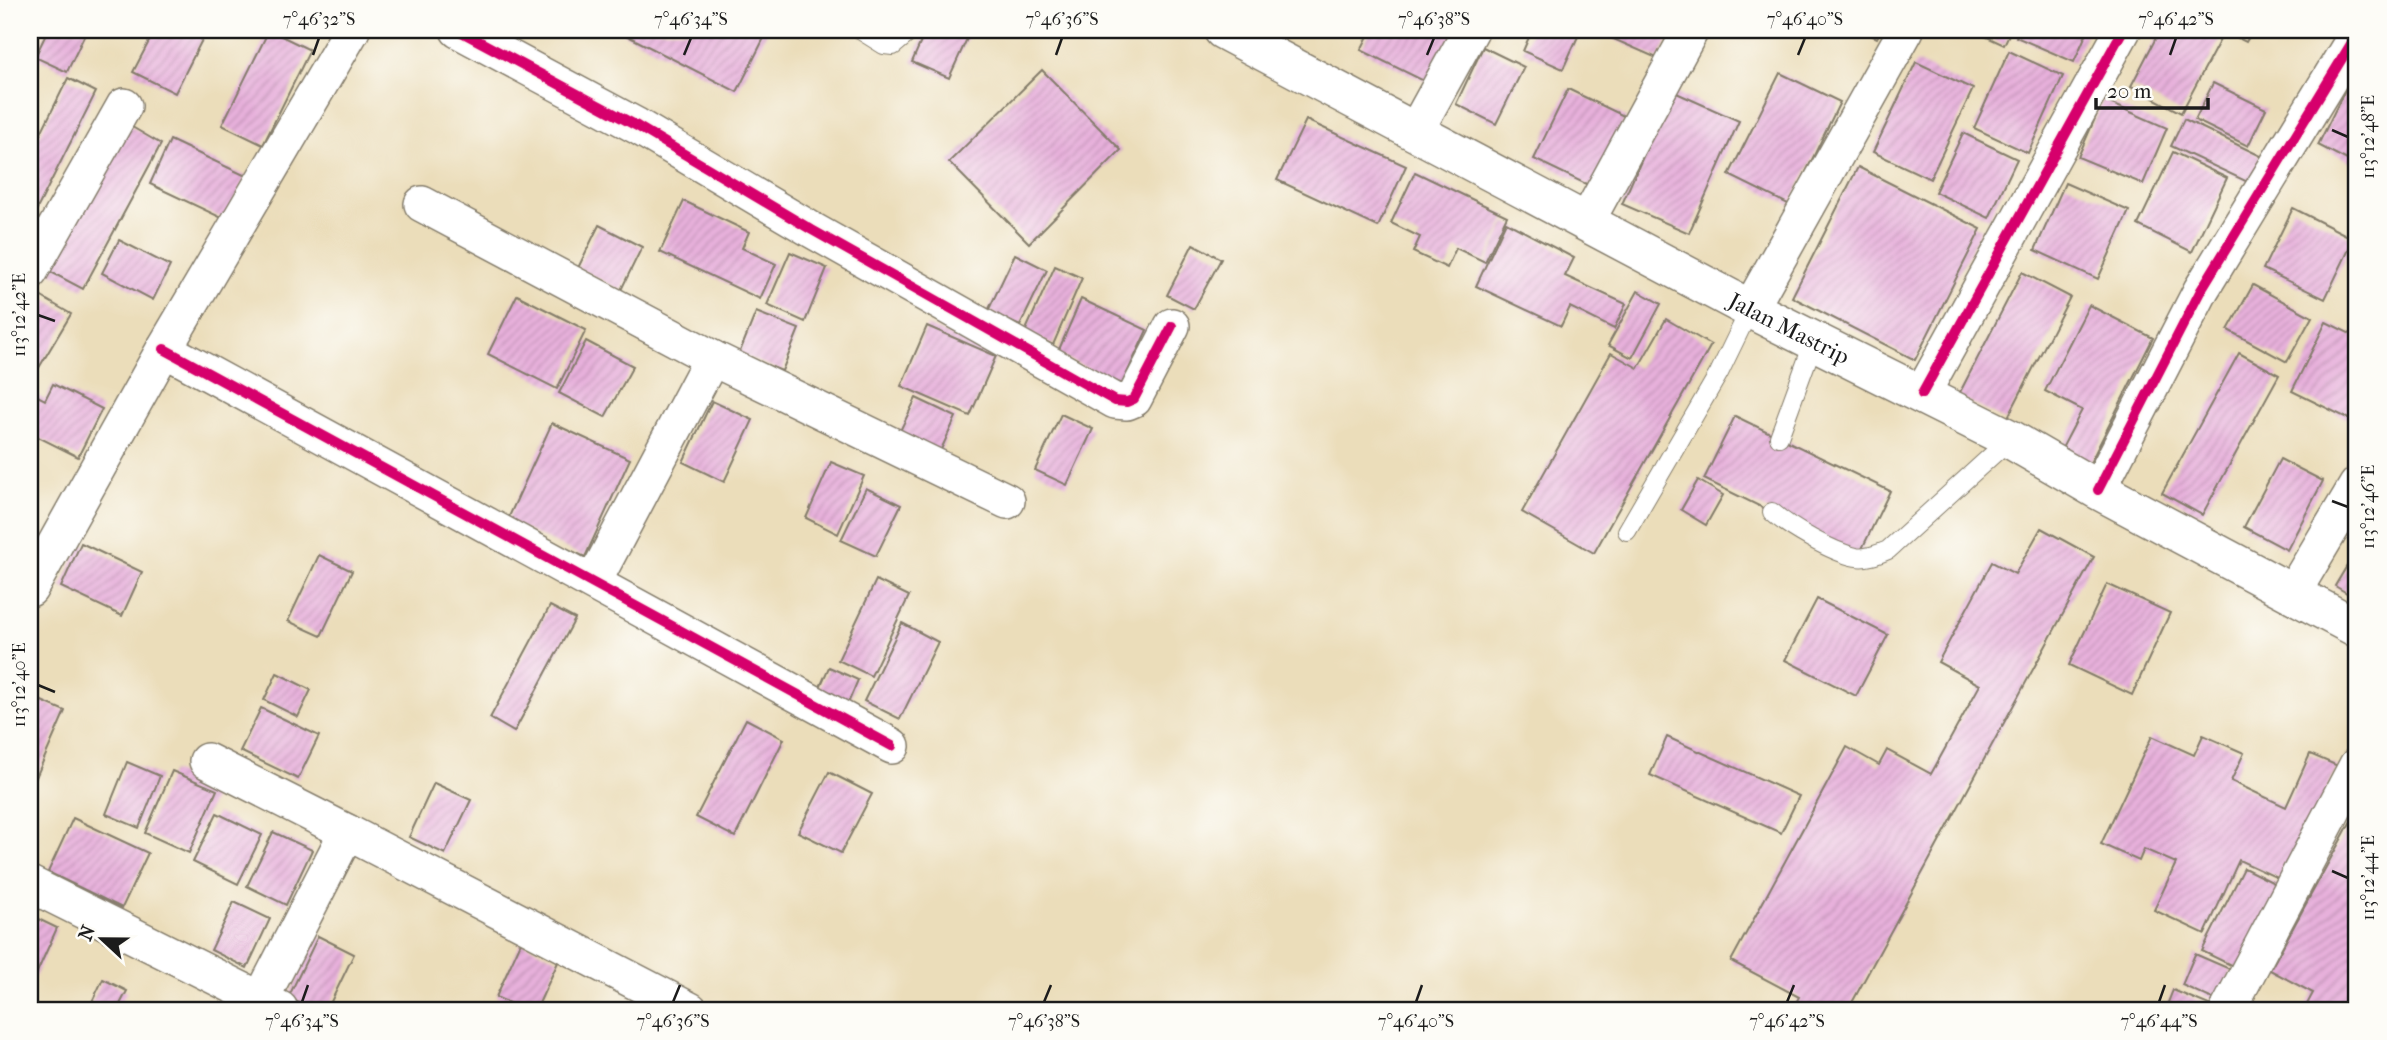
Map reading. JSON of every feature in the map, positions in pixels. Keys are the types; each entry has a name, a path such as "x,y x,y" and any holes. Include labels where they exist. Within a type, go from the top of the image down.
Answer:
{"main road":[{"name":"Jalan Mastrip","path":"1238,33 1750,309 2010,439 2098,491 2357,628"}],"street":[{"path":"30,589 164,349 352,30"},
{"path":"458,30 637,125 812,230 1115,401 1120,403 1134,399 1172,326"},
{"path":"1416,130 1471,30"},
{"path":"1587,221 1691,30"},
{"path":"1750,309 1906,30"},
{"path":"1922,394 2123,30"},
{"path":"2098,491 2202,290 2357,34"},
{"path":"30,272 124,106"},
{"path":"422,204 712,358 1007,501"},
{"path":"164,349 594,581 891,746"},
{"path":"594,581 712,358"},
{"path":"2292,594 2357,485"},
{"path":"207,761 690,1010"},
{"path":"2228,1010 2357,765"},
{"path":"30,884 272,1005 347,832"}],"lane":[{"path":"860,30 884,45 893,46 912,30"},
{"path":"1627,531 1719,373 1750,309"},
{"path":"1779,437 1814,341"},
{"path":"1772,512 1784,523 1804,534 1855,557 1869,557 1888,550 2010,439"}],"building":[{"path":"48,30 87,30 67,72 35,57"},
{"path":"155,30 207,30 175,93 133,72"},
{"path":"269,30 310,50 263,145 222,125"},
{"path":"616,30 768,30 737,92"},
{"path":"926,30 971,30 949,78 912,62"},
{"path":"1371,30 1457,30 1430,84 1361,50"},
{"path":"1532,30 1581,30 1563,69 1523,51"},
{"path":"1593,30 1672,30 1659,59"},
{"path":"1860,30 1881,30 1877,38"},
{"path":"1972,30 2011,30 2004,45"},
{"path":"2019,30 2088,30 2074,62 2016,37"},
{"path":"2160,30 2210,30 2222,36 2181,113 2131,86"},
{"path":"2222,30 2253,30 2246,42"},
{"path":"1483,47 1524,67 1496,124 1456,104"},
{"path":"2009,51 2063,76 2028,153 1974,128"},
{"path":"1916,62 1973,89 1930,179 1873,152"},
{"path":"1042,70 1121,150 1029,243 949,162"},
{"path":"1780,73 1840,102 1790,205 1729,175"},
{"path":"68,78 96,92 37,209 30,206 30,155"},
{"path":"2213,83 2266,109 2248,146 2195,120"},
{"path":"1568,89 1626,117 1592,187 1534,159"},
{"path":"2345,90 2357,96 2357,165 2318,145"},
{"path":"1672,91 1739,121 1689,233 1622,204"},
{"path":"2103,100 2167,128 2143,184 2078,157"},
{"path":"2184,119 2267,159 2254,185 2171,146"},
{"path":"1306,120 1406,166 1378,227 1277,180"},
{"path":"127,124 161,144 83,289 49,271"},
{"path":"1963,133 2017,159 1989,218 1935,192"},
{"path":"170,140 246,176 226,220 150,184"},
{"path":"2173,152 2227,178 2192,252 2138,225"},
{"path":"1858,167 1981,229 1915,360 1792,297"},
{"path":"1415,172 1507,216 1485,262 1456,248 1447,268 1413,252 1420,237 1391,223"},
{"path":"2065,183 2129,211 2098,279 2035,250"},
{"path":"684,201 749,232 742,248 776,264 760,299 660,252"},
{"path":"2293,208 2354,239 2325,299 2263,269"},
{"path":"1506,222 1574,258 1565,276 1626,304 1614,329 1570,307 1561,326 1476,286"},
{"path":"599,225 642,247 621,290 578,268"},
{"path":"119,240 170,266 153,300 102,273"},
{"path":"1193,244 1221,259 1194,309 1167,295"},
{"path":"790,252 827,268 805,322 767,305"},
{"path":"1015,254 1047,270 1020,326 988,311"},
{"path":"1055,266 1082,278 1053,345 1025,332"},
{"path":"2022,272 2070,297 2006,421 1958,396"},
{"path":"2253,285 2312,317 2287,362 2228,330"},
{"path":"1638,291 1661,304 1632,358 1608,345"},
{"path":"517,295 586,330 557,389 488,354"},
{"path":"40,296 71,314 34,376 30,373 30,313"},
{"path":"1081,299 1147,330 1122,384 1057,354"},
{"path":"2089,305 2153,338 2087,469 2059,454 2082,410 2045,391"},
{"path":"756,312 799,329 782,371 739,354"},
{"path":"1666,319 1711,345 1594,553 1522,512 1611,353 1638,368"},
{"path":"2326,322 2357,337 2355,422 2292,391"},
{"path":"927,326 996,356 970,416 901,386"},
{"path":"586,341 633,366 605,417 559,393"},
{"path":"2239,353 2279,375 2202,515 2162,493"},
{"path":"53,384 102,409 78,457 30,433 30,392 45,400"},
{"path":"916,398 956,417 939,454 898,435"},
{"path":"712,401 753,420 724,482 683,462"},
{"path":"1061,414 1093,429 1067,485 1035,470"},
{"path":"1735,416 1890,491 1859,555 1704,479"},
{"path":"552,423 630,459 585,557 507,521"},
{"path":"2280,459 2323,481 2287,550 2244,527"},
{"path":"831,462 864,476 838,534 806,518"},
{"path":"1698,480 1723,495 1706,525 1681,510"},
{"path":"866,488 901,505 876,556 841,540"},
{"path":"2041,528 2094,557 1848,1010 1792,1010 1799,997 1731,961 1847,747 1879,765 1887,750 1931,774 1980,685 1938,662 1992,562 2015,574"},
{"path":"81,543 142,572 122,616 61,587"},
{"path":"2357,549 2357,599 2335,586"},
{"path":"319,555 352,571 321,636 288,621"},
{"path":"876,580 909,596 871,676 838,660"},
{"path":"2107,584 2170,613 2132,695 2069,665"},
{"path":"1817,599 1888,635 1856,696 1785,660"},
{"path":"550,606 575,619 514,732 490,718"},
{"path":"902,623 938,642 900,719 864,701"},
{"path":"829,667 858,680 846,708 816,696"},
{"path":"277,673 311,690 298,717 264,700"},
{"path":"30,696 65,711 30,791"},
{"path":"261,708 319,736 298,779 240,751"},
{"path":"746,719 784,739 735,837 696,817"},
{"path":"2203,735 2244,753 2231,781 2286,807 2310,754 2338,766 2284,881 2239,860 2205,934 2154,910 2176,863 2144,849 2139,861 2101,844 2152,736 2194,755"},
{"path":"1667,737 1799,796 1781,833 1650,775"},
{"path":"127,762 160,776 139,828 106,814"},
{"path":"172,771 217,790 189,853 145,833"},
{"path":"829,772 872,794 841,853 798,832"},
{"path":"434,783 471,800 445,854 409,837"},
{"path":"2357,810 2357,1010 2304,1010 2313,993 2270,970"},
{"path":"217,813 262,835 238,884 193,862"},
{"path":"73,818 148,853 122,908 48,872"},
{"path":"273,832 312,850 286,905 247,886"},
{"path":"2244,868 2284,888 2243,971 2202,951"},
{"path":"234,902 270,919 247,968 211,950"},
{"path":"30,915 57,928 30,988"},
{"path":"318,936 354,954 327,1010 315,1010 288,998"},
{"path":"521,942 559,960 536,1010 525,1010 496,997"},
{"path":"2195,954 2232,970 2219,1002 2182,985"},
{"path":"103,979 127,991 117,1010 88,1010"},
{"path":"2173,990 2209,1005 2207,1010 2165,1010"}],"cycle path":[{"path":"458,30 637,126 812,230 1115,401 1127,402 1134,399 1172,326"},
{"path":"1922,394 2123,30"},
{"path":"2098,490 2201,290 2357,34"},
{"path":"164,349 892,746"}]}
